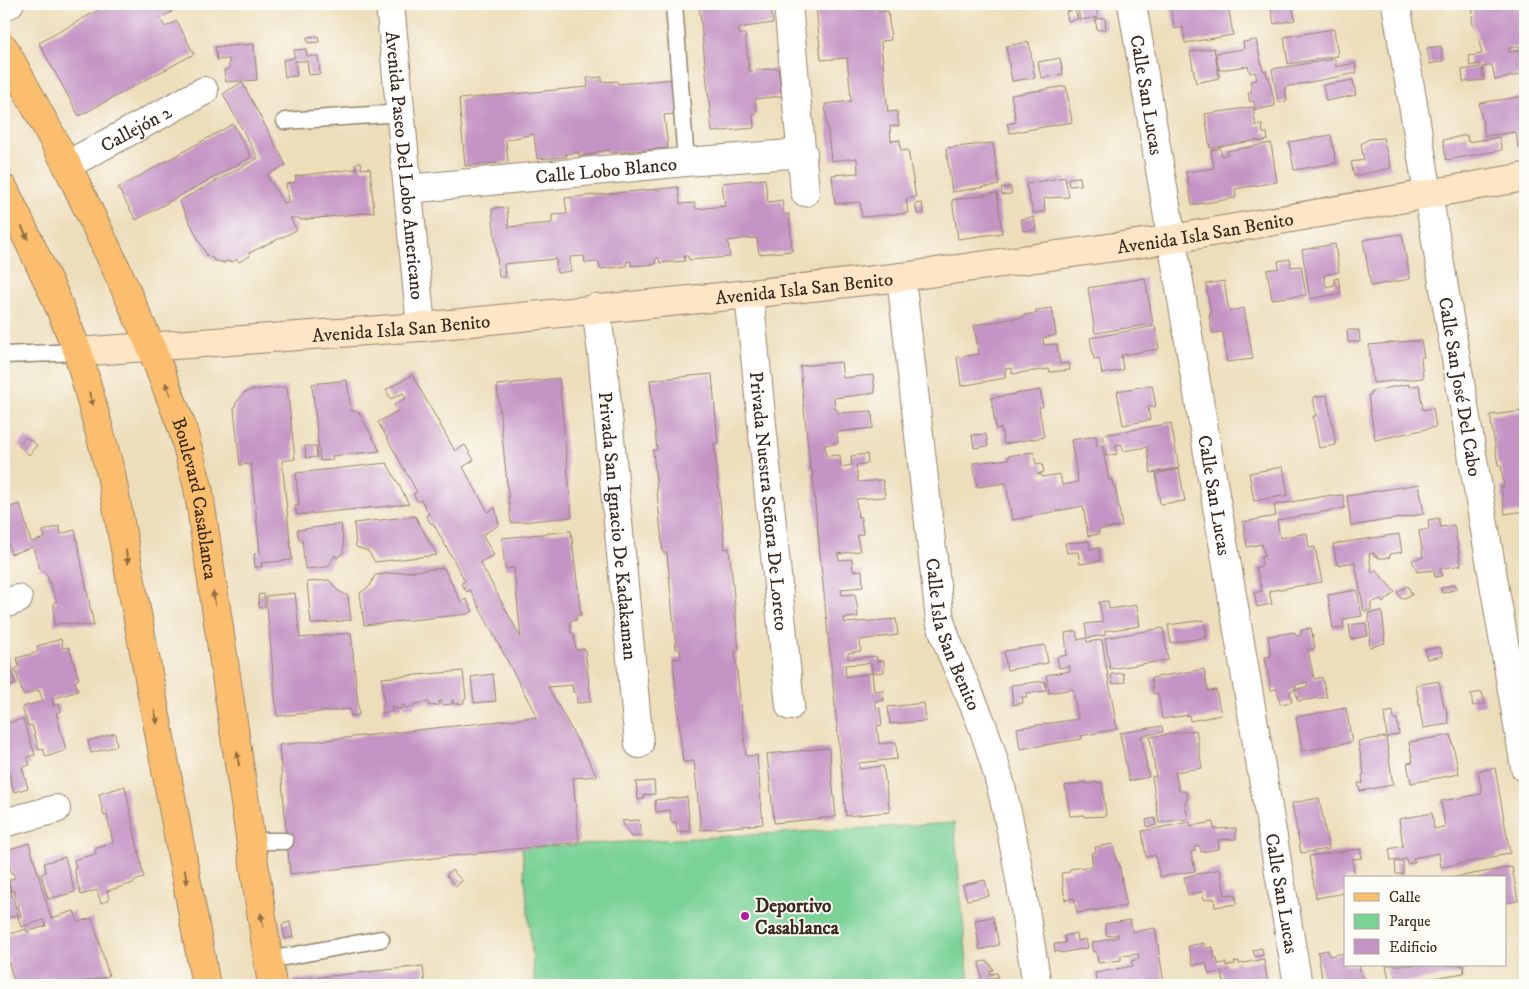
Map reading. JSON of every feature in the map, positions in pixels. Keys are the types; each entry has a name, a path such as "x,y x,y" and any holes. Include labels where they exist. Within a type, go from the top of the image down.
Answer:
{"main road":[{"name":"Boulevard Casablanca","path":"4,48 67,165 116,268 151,347 182,427 198,487 270,973"},
{"name":"Avenida Isla San Benito","path":"78,352 421,327 901,277 1172,239 1525,178"},
{"path":"4,189 54,294 78,352 111,474 206,985"}],"street":[{"path":"4,7 9,4"},
{"name":"Avenida Paseo Del Lobo Americano","path":"390,4 421,327"},
{"path":"788,4 805,192"},
{"name":"Calle San Lucas","path":"1132,4 1298,985"},
{"name":"Calle San José Del Cabo","path":"1396,4 1525,767"},
{"name":"Callejón 2","path":"67,165 204,91"},
{"name":"Calle Lobo Blanco","path":"408,189 686,162 802,153"},
{"name":"Calle Isla San Benito","path":"901,277 940,620 946,639 985,732 1006,805 1037,985"},
{"name":"Privada Nuestra Señora De Loreto","path":"749,294 790,706"},
{"name":"Privada San Ignacio De Kadakaman","path":"596,308 603,362 639,744"},
{"path":"4,824 56,809"}],"lane":[{"path":"674,4 686,162"},
{"path":"285,121 401,113"},
{"path":"4,355 78,352"},
{"path":"251,841 285,841"},
{"path":"270,973 381,939"}],"green space":[{"name":"Deportivo Casablanca","path":"954,823 969,985 535,985 522,848"}],"building":[{"path":"109,4 167,4 172,12 160,18 165,27 177,21 194,54 79,116 39,43"},
{"path":"699,4 770,4 773,23 738,28 739,34 745,34 749,71 778,68 782,96 755,99 757,114 753,114 754,128 712,132"},
{"path":"816,4 877,4 878,12 888,11 891,40 881,41 882,54 888,112 897,111 899,126 890,126 891,141 900,140 901,151 908,150 916,197 906,199 908,213 862,217 860,202 835,204 832,175 858,173 857,158 831,161 825,104 851,101 850,87 847,58 821,60"},
{"path":"1077,4 1095,4 1098,17 1080,20"},
{"path":"1179,4 1179,8 1202,4 1232,4 1228,5 1233,35 1185,43 1183,27 1175,29 1170,6"},
{"path":"1270,4 1292,4 1295,20 1274,24"},
{"path":"1469,4 1521,4 1525,29 1525,46 1509,48 1509,52 1525,49 1525,64 1522,64 1523,74 1495,80 1492,65 1482,67 1484,80 1463,82 1462,70 1480,67 1480,64 1470,66 1469,56 1482,54 1477,32 1472,23 1473,7"},
{"path":"1075,10 1078,19 1068,21 1066,12"},
{"path":"1105,18 1106,29 1097,30 1095,19"},
{"path":"1334,29 1338,56 1288,64 1284,37"},
{"path":"318,36 319,42 308,43 307,37"},
{"path":"1256,40 1263,71 1266,71 1267,77 1269,77 1275,106 1255,110 1254,101 1250,102 1248,92 1252,92 1250,81 1257,80 1255,72 1250,73 1248,66 1219,70 1216,53 1244,49 1243,42"},
{"path":"1029,42 1035,78 1012,81 1006,46"},
{"path":"254,44 257,80 226,82 224,70 229,69 229,59 217,60 215,47"},
{"path":"1441,46 1443,61 1430,64 1427,48"},
{"path":"1214,48 1219,78 1196,83 1190,52"},
{"path":"306,49 307,56 318,56 320,74 309,75 307,61 295,61 297,76 285,77 283,60 294,58 294,50"},
{"path":"1060,58 1063,74 1041,78 1038,62"},
{"path":"1335,59 1336,67 1355,63 1357,73 1285,87 1287,101 1278,102 1272,69"},
{"path":"602,77 602,82 617,81 618,84 676,79 679,114 664,115 668,148 610,153 610,150 579,156 579,152 566,154 566,157 537,159 534,134 506,140 508,162 465,166 459,99 588,87 587,78"},
{"path":"1353,80 1356,95 1326,101 1323,85"},
{"path":"242,82 286,165 267,175 283,203 288,202 286,184 296,182 295,176 356,169 355,164 359,162 362,164 361,169 370,168 374,212 300,220 300,218 290,218 297,230 249,253 250,256 239,262 237,259 232,262 226,261 225,263 213,260 213,258 207,256 179,201 258,158 223,94"},
{"path":"1066,86 1072,122 1010,133 1007,124 1016,122 1011,95"},
{"path":"1525,96 1525,146 1518,147 1516,132 1485,136 1479,103"},
{"path":"1253,107 1256,126 1262,125 1263,133 1267,133 1268,140 1210,148 1205,114"},
{"path":"233,124 251,157 136,220 118,188"},
{"path":"1331,135 1336,163 1294,170 1289,142"},
{"path":"1467,135 1468,142 1499,137 1502,150 1446,160 1443,140"},
{"path":"1383,138 1391,168 1354,176 1351,162 1364,160 1361,144 1369,139"},
{"path":"993,143 999,185 952,192 946,148"},
{"path":"1271,143 1277,182 1235,189 1236,198 1192,205 1186,172 1214,168 1211,150 1220,148 1222,156 1228,154 1227,151"},
{"path":"1065,177 1069,197 1044,198 1045,212 1033,213 1026,184"},
{"path":"1080,177 1081,185 1069,186 1068,178"},
{"path":"765,179 768,202 782,200 784,214 789,214 792,251 759,254 757,238 743,239 728,241 730,257 689,260 688,256 684,256 685,261 660,263 659,258 657,258 655,259 656,264 631,266 631,261 626,262 627,266 600,269 599,262 585,263 584,256 570,257 571,271 557,273 556,259 504,264 505,277 499,277 492,209 496,209 496,207 507,208 509,227 552,223 552,215 567,214 565,198 678,187 680,204 695,203 696,209 725,206 722,183"},
{"path":"1011,187 1011,194 1002,195 1001,188"},
{"path":"997,193 1002,233 958,239 952,200"},
{"path":"922,203 924,213 917,214 915,204"},
{"path":"1034,217 1036,230 1023,231 1021,219"},
{"path":"1402,234 1410,279 1371,286 1363,240"},
{"path":"1335,244 1339,272 1324,275 1326,287 1335,285 1334,279 1338,278 1341,293 1310,299 1302,250"},
{"path":"1290,259 1291,267 1301,266 1306,295 1272,299 1267,270 1279,268 1278,261"},
{"path":"1145,278 1153,324 1095,333 1088,288"},
{"path":"1224,281 1229,311 1244,308 1253,359 1227,362 1223,332 1212,333 1206,284"},
{"path":"1052,308 1056,335 1043,338 1044,345 1057,344 1060,364 1069,363 1070,370 1050,372 1049,369 1012,374 1012,368 1005,369 1005,378 961,386 957,357 979,354 974,325 1024,317 1024,315 1037,313 1036,310"},
{"path":"1155,326 1159,349 1121,355 1123,370 1102,374 1099,358 1094,359 1090,338"},
{"path":"1347,330 1359,330 1360,342 1348,342"},
{"path":"1421,341 1424,357 1421,357 1423,378 1373,383 1369,345"},
{"path":"841,362 843,378 873,375 875,393 834,398 835,409 838,410 838,413 872,411 873,428 837,432 838,443 825,445 826,456 840,455 841,467 852,465 851,456 867,454 868,463 856,465 858,482 883,480 885,497 856,499 858,517 861,517 863,534 857,535 860,551 838,554 839,560 852,559 853,571 862,570 863,587 841,589 842,595 855,594 857,605 858,617 844,618 845,623 896,619 898,635 860,640 861,651 848,653 848,659 876,656 877,661 884,661 884,672 872,673 874,691 883,690 884,700 875,701 876,708 880,708 882,725 877,726 879,744 896,742 897,759 859,763 859,769 883,766 890,812 846,816 800,366","holes":["871,663 872,673 846,677 845,665"]},
{"path":"712,374 718,443 714,443 725,549 729,548 731,565 739,651 735,652 746,756 757,755 763,824 701,830 694,761 683,762 673,659 681,658 680,649 676,649 667,553 663,553 653,450 657,450 650,380"},
{"path":"412,375 455,451 465,445 474,460 463,467 488,512 495,508 499,525 482,535 494,555 480,562 521,638 514,568 505,569 502,538 571,531 581,615 576,615 576,620 570,621 571,633 574,633 576,650 585,649 591,702 577,703 576,692 573,692 572,685 548,687 597,776 573,778 579,842 290,874 279,745 537,717 470,590 467,592 461,584 465,581 433,523 431,524 426,516 429,514 421,500 418,502 413,494 417,492 378,422 398,411 394,405 406,398 403,393 391,399 386,390"},
{"path":"559,378 572,517 511,523 497,385"},
{"path":"347,380 351,411 358,411 380,451 332,456 333,460 320,461 312,384"},
{"path":"1409,384 1409,387 1419,385 1423,410 1433,408 1436,427 1375,440 1368,395 1371,395 1371,391"},
{"path":"1152,385 1156,406 1148,407 1150,420 1123,425 1117,391"},
{"path":"287,387 295,459 282,461 292,560 261,563 262,567 255,567 254,554 260,553 251,464 240,465 234,409 244,393 251,390"},
{"path":"1040,390 1043,407 1039,407 1044,437 1004,444 1001,428 996,429 991,398"},
{"path":"1327,395 1336,445 1319,448 1313,416 1316,416 1313,397"},
{"path":"1525,411 1525,511 1505,514 1501,487 1504,487 1501,465 1498,465 1490,415"},
{"path":"1171,423 1179,468 1151,473 1147,447 1123,451 1122,444 1115,445 1117,454 1106,456 1102,435"},
{"path":"986,434 988,446 974,448 972,435"},
{"path":"1096,436 1097,447 1102,446 1109,480 1112,480 1113,486 1115,486 1122,526 1098,530 1099,534 1088,536 1083,506 1012,520 1006,483 977,487 973,463 1009,459 1008,456 1033,452 1036,464 1042,463 1044,472 1038,475 1041,474 1042,477 1060,474 1062,485 1078,482 1071,440"},
{"path":"26,437 37,445 29,455 18,445"},
{"path":"305,446 316,446 317,457 306,458"},
{"path":"387,463 409,504 297,515 295,506 299,505 296,473"},
{"path":"1283,467 1288,495 1254,501 1249,473"},
{"path":"1179,469 1185,501 1160,504 1156,474"},
{"path":"1419,484 1424,514 1351,526 1347,496"},
{"path":"1332,495 1343,495 1345,508 1277,520 1280,538 1307,533 1309,548 1315,547 1322,582 1269,591 1272,604 1257,607 1254,593 1262,591 1256,567 1262,566 1261,557 1265,556 1262,544 1247,547 1243,522 1276,516 1274,505"},
{"path":"20,504 31,542 45,538 43,531 59,526 61,534 75,530 94,626 63,623 54,625 54,602 57,602 46,573 40,569 33,547 11,554 8,543 4,545 4,509"},
{"path":"415,516 437,555 375,562 368,551 356,547 354,523"},
{"path":"1439,518 1441,527 1454,525 1461,565 1440,569 1442,576 1435,577 1434,570 1417,572 1412,560 1423,557 1419,531 1429,529 1428,520"},
{"path":"341,524 344,548 342,549 344,552 337,558 335,555 328,567 305,569 302,539 299,540 297,530"},
{"path":"1399,534 1402,552 1390,554 1390,557 1386,558 1378,558 1378,556 1374,556 1374,553 1369,554 1372,573 1376,570 1395,592 1383,603 1380,599 1371,603 1371,610 1364,611 1355,562 1337,565 1333,544"},
{"path":"1089,541 1090,549 1099,548 1100,561 1080,564 1078,552 1067,553 1065,543"},
{"path":"444,568 461,602 466,599 473,611 468,614 364,625 360,593 370,586 375,575"},
{"path":"329,580 337,590 348,596 351,620 311,624 307,582"},
{"path":"1455,584 1457,589 1442,593 1441,588"},
{"path":"1408,586 1412,595 1401,599 1397,592"},
{"path":"1357,590 1362,616 1343,619 1344,628 1333,629 1328,595"},
{"path":"295,593 300,638 351,633 359,715 351,716 350,709 277,716 266,596"},
{"path":"264,594 265,607 259,608 258,595"},
{"path":"1108,601 1109,609 1137,605 1140,626 1105,631 1105,635 1087,638 1085,624 1103,622 1099,602"},
{"path":"1382,611 1385,643 1370,647 1369,639 1371,638 1368,613"},
{"path":"1204,620 1207,637 1171,643 1168,625"},
{"path":"1366,623 1368,636 1351,639 1349,625"},
{"path":"1163,628 1168,660 1110,669 1105,638"},
{"path":"1311,628 1315,648 1308,650 1314,679 1322,677 1327,697 1298,701 1295,690 1308,686 1307,682 1295,685 1296,689 1290,691 1292,702 1280,704 1277,689 1271,690 1265,657 1271,656 1268,636 1295,632 1296,636 1301,635 1301,630"},
{"path":"1076,631 1078,640 1086,638 1087,642 1102,640 1117,729 1081,736 1082,739 1020,749 1017,728 1078,719 1073,689 1049,693 1046,675 1070,671 1070,666 1059,668 1057,657 1067,655 1065,633"},
{"path":"61,639 63,648 69,647 79,679 75,681 78,691 52,699 53,706 59,704 61,712 56,713 66,750 46,757 43,749 39,750 32,725 28,726 22,707 43,701 39,690 23,695 15,669 19,667 17,658 38,652 37,646"},
{"path":"1045,645 1048,663 1007,670 1004,651"},
{"path":"1440,647 1443,656 1427,659 1425,650"},
{"path":"4,652 6,652 16,684 4,688"},
{"path":"1204,669 1208,691 1216,690 1221,715 1190,721 1189,715 1162,719 1158,693 1153,694 1151,678"},
{"path":"463,671 466,698 464,703 454,704 452,700 452,704 442,705 442,701 439,701 439,705 429,706 429,702 414,704 414,707 405,708 404,705 402,705 402,708 394,709 394,706 392,706 392,712 382,713 382,706 384,706 382,678"},
{"path":"1123,673 1125,682 1113,684 1111,674"},
{"path":"493,674 496,701 474,703 471,677"},
{"path":"1045,681 1046,691 1026,693 1027,697 1022,697 1023,703 1013,705 1011,685"},
{"path":"1439,681 1449,724 1423,728 1416,685"},
{"path":"1482,692 1485,704 1473,706 1471,694"},
{"path":"924,703 926,721 890,724 888,707"},
{"path":"1346,708 1352,742 1302,751 1296,717"},
{"path":"1393,711 1394,719 1397,719 1399,734 1387,737 1384,713"},
{"path":"23,719 35,755 27,757 30,765 22,767 28,788 14,792 4,755 4,724"},
{"path":"1162,726 1163,732 1141,736 1149,777 1129,781 1120,733"},
{"path":"1196,730 1202,768 1175,772 1179,791 1184,791 1187,794 1188,799 1185,802 1188,820 1183,821 1182,819 1159,823 1152,777 1156,776 1150,737"},
{"path":"115,733 117,746 91,753 88,741"},
{"path":"1451,735 1459,774 1411,783 1407,763 1413,762 1409,742"},
{"path":"1386,737 1393,785 1360,791 1358,783 1363,783 1362,775 1364,774 1358,741"},
{"path":"829,748 836,817 774,823 767,754"},
{"path":"1495,768 1510,853 1441,867 1439,853 1413,858 1415,862 1407,864 1406,859 1391,861 1389,849 1403,846 1399,819 1432,813 1434,829 1445,827 1441,801 1482,794 1478,771"},
{"path":"654,781 655,794 643,795 644,799 638,800 636,782"},
{"path":"1086,782 1086,784 1102,782 1106,816 1070,816 1065,786"},
{"path":"125,786 144,878 107,891 109,900 101,903 97,890 81,895 74,869 76,868 74,860 96,854 95,849 113,843 107,815 104,816 99,794"},
{"path":"687,797 690,831 677,832 676,822 671,822 670,810 656,812 655,800"},
{"path":"1319,798 1329,849 1301,853 1292,803"},
{"path":"1155,818 1156,825 1147,827 1146,820"},
{"path":"639,820 641,836 631,837 622,821"},
{"path":"1190,822 1191,826 1213,822 1214,829 1236,828 1236,839 1218,840 1219,849 1201,852 1200,846 1194,847 1195,851 1191,852 1195,871 1160,877 1155,855 1146,857 1142,831"},
{"path":"29,843 51,918 74,911 78,922 92,918 109,976 74,984 71,981 67,985 15,985 4,946 4,936 26,929 27,932 46,926 44,920 21,927 18,917 21,916 14,891 11,891 9,880 15,878 13,873 11,873 7,850"},
{"path":"1113,844 1117,862 1119,862 1126,906 1077,913 1074,898 1065,900 1061,873 1070,872 1070,869 1093,866 1091,853 1096,852 1095,847"},
{"path":"1360,849 1362,858 1352,859 1355,876 1344,876 1344,893 1316,898 1309,856"},
{"path":"65,857 75,892 48,899 41,874 46,872 44,863"},
{"path":"1395,862 1403,862 1403,874 1396,874"},
{"path":"1512,867 1518,901 1506,903 1506,876 1462,876"},
{"path":"4,868 18,915 4,919"},
{"path":"1220,869 1225,895 1235,894 1237,904 1215,907 1214,898 1204,900 1202,892 1188,895 1184,877"},
{"path":"452,870 462,881 456,886 446,875"},
{"path":"985,880 989,896 967,900 963,885"},
{"path":"993,917 999,945 980,950 975,920"},
{"path":"1130,920 1132,932 1155,928 1164,983 1152,985 1097,985 1095,973 1133,966 1131,961 1139,959 1138,954 1121,956 1121,960 1098,963 1096,951 1093,952 1091,943 1118,937 1118,934 1107,936 1105,924"},
{"path":"290,922 293,937 285,939 282,924"},
{"path":"1076,933 1077,941 1086,939 1088,948 1060,953 1059,951 1055,952 1054,944 1066,943 1064,936"},
{"path":"1204,943 1205,948 1213,947 1218,964 1226,963 1226,966 1239,961 1239,964 1264,959 1268,985 1224,985 1222,972 1209,974 1206,963 1193,965 1188,946"},
{"path":"1262,948 1263,955 1255,957 1253,950"},
{"path":"1328,950 1329,956 1344,953 1344,966 1359,966 1363,985 1323,985 1318,952"},
{"path":"988,961 988,964 991,964 991,968 993,968 993,970 989,971 990,974 997,973 998,977 982,980 979,962"},
{"path":"423,966 425,985 294,985 293,980"},
{"path":"1386,966 1463,966 1464,973 1390,985"}],"place":[{"name":"Deportivo Casablanca","path":"745,916"}]}
